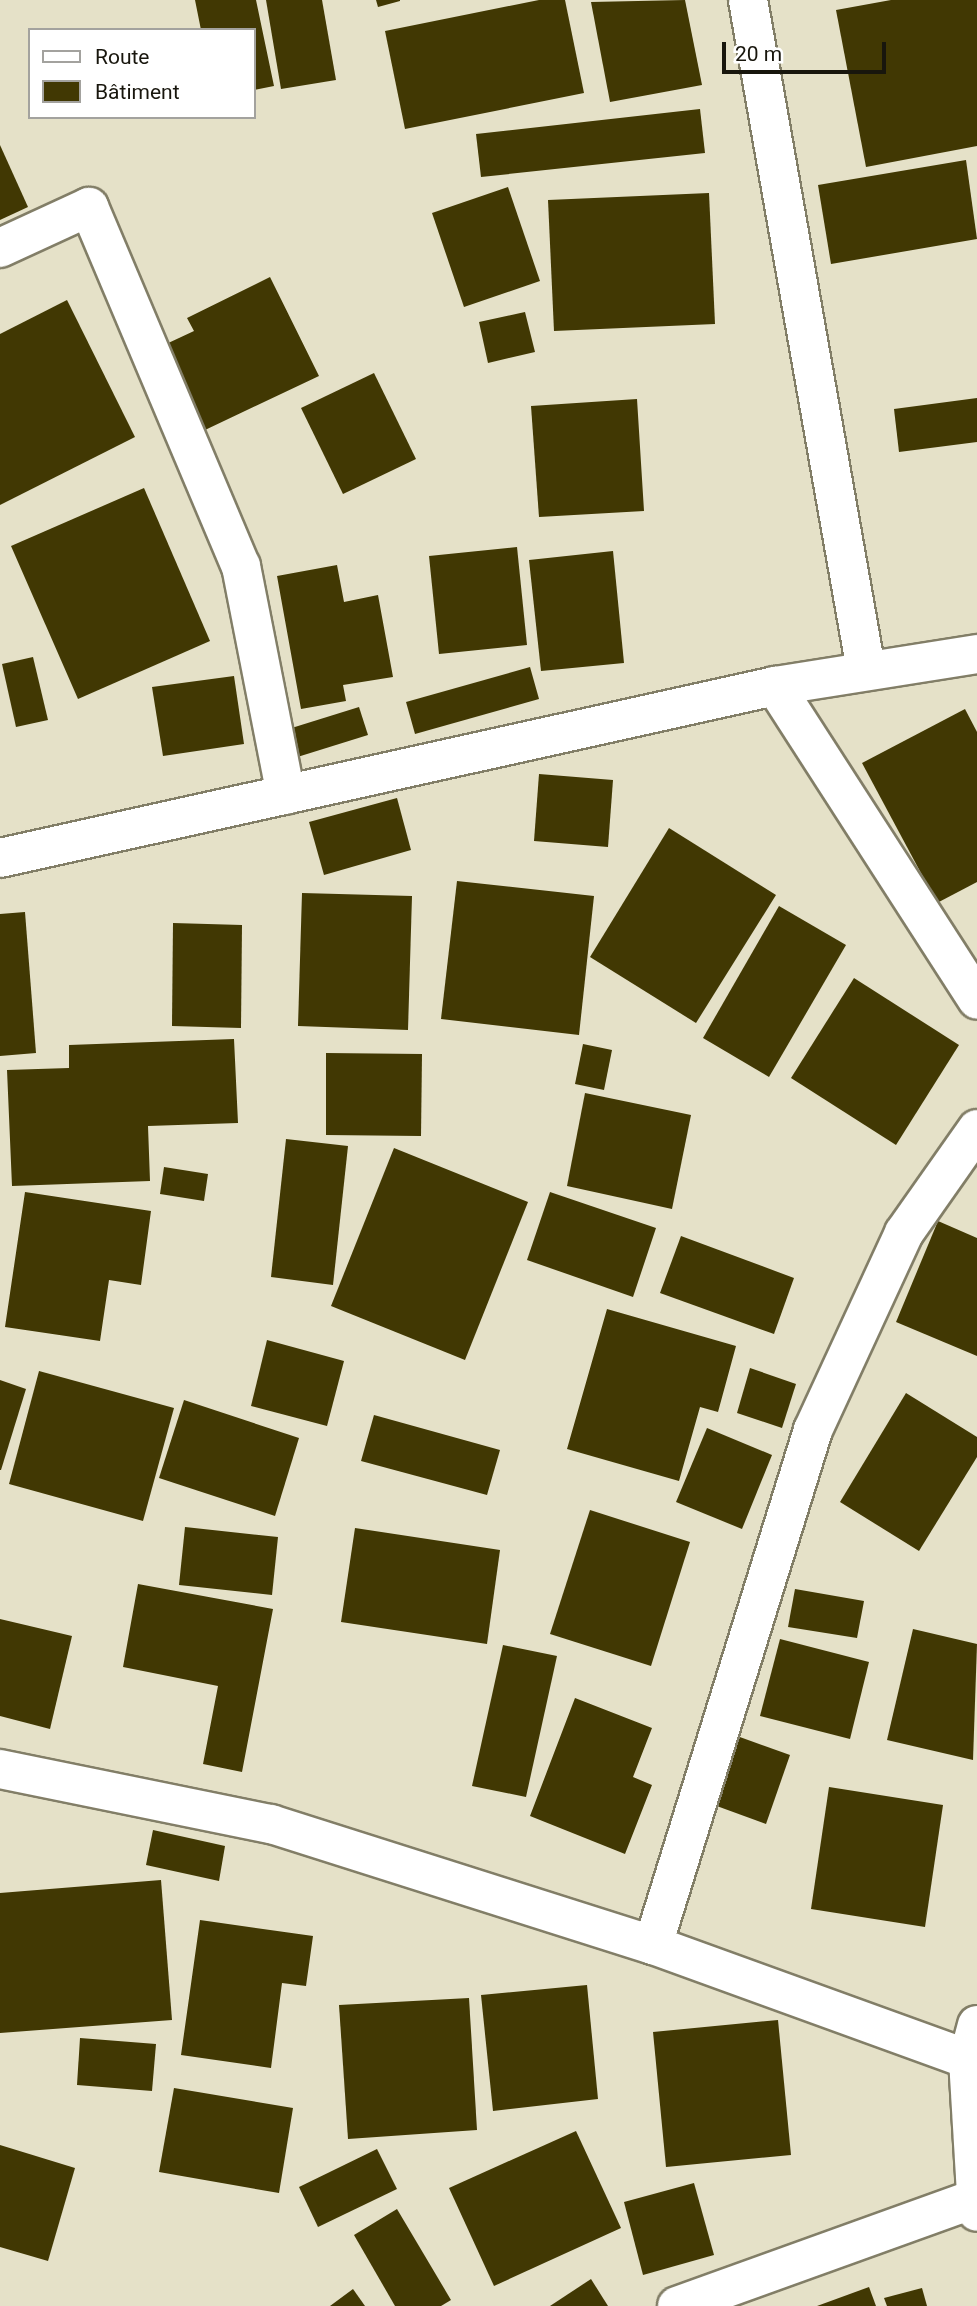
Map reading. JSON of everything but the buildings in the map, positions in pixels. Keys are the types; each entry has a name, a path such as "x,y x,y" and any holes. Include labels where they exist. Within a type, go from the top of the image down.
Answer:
{"street":[{"path":"748,0 866,670"},
{"path":"0,248 89,207 241,566 286,795"},
{"path":"0,858 775,686 977,654"},
{"path":"775,686 977,1000"},
{"path":"653,1944 813,1430 904,1233 977,1129"},
{"path":"0,1769 271,1824 973,2042 976,2206 677,2306"}]}
